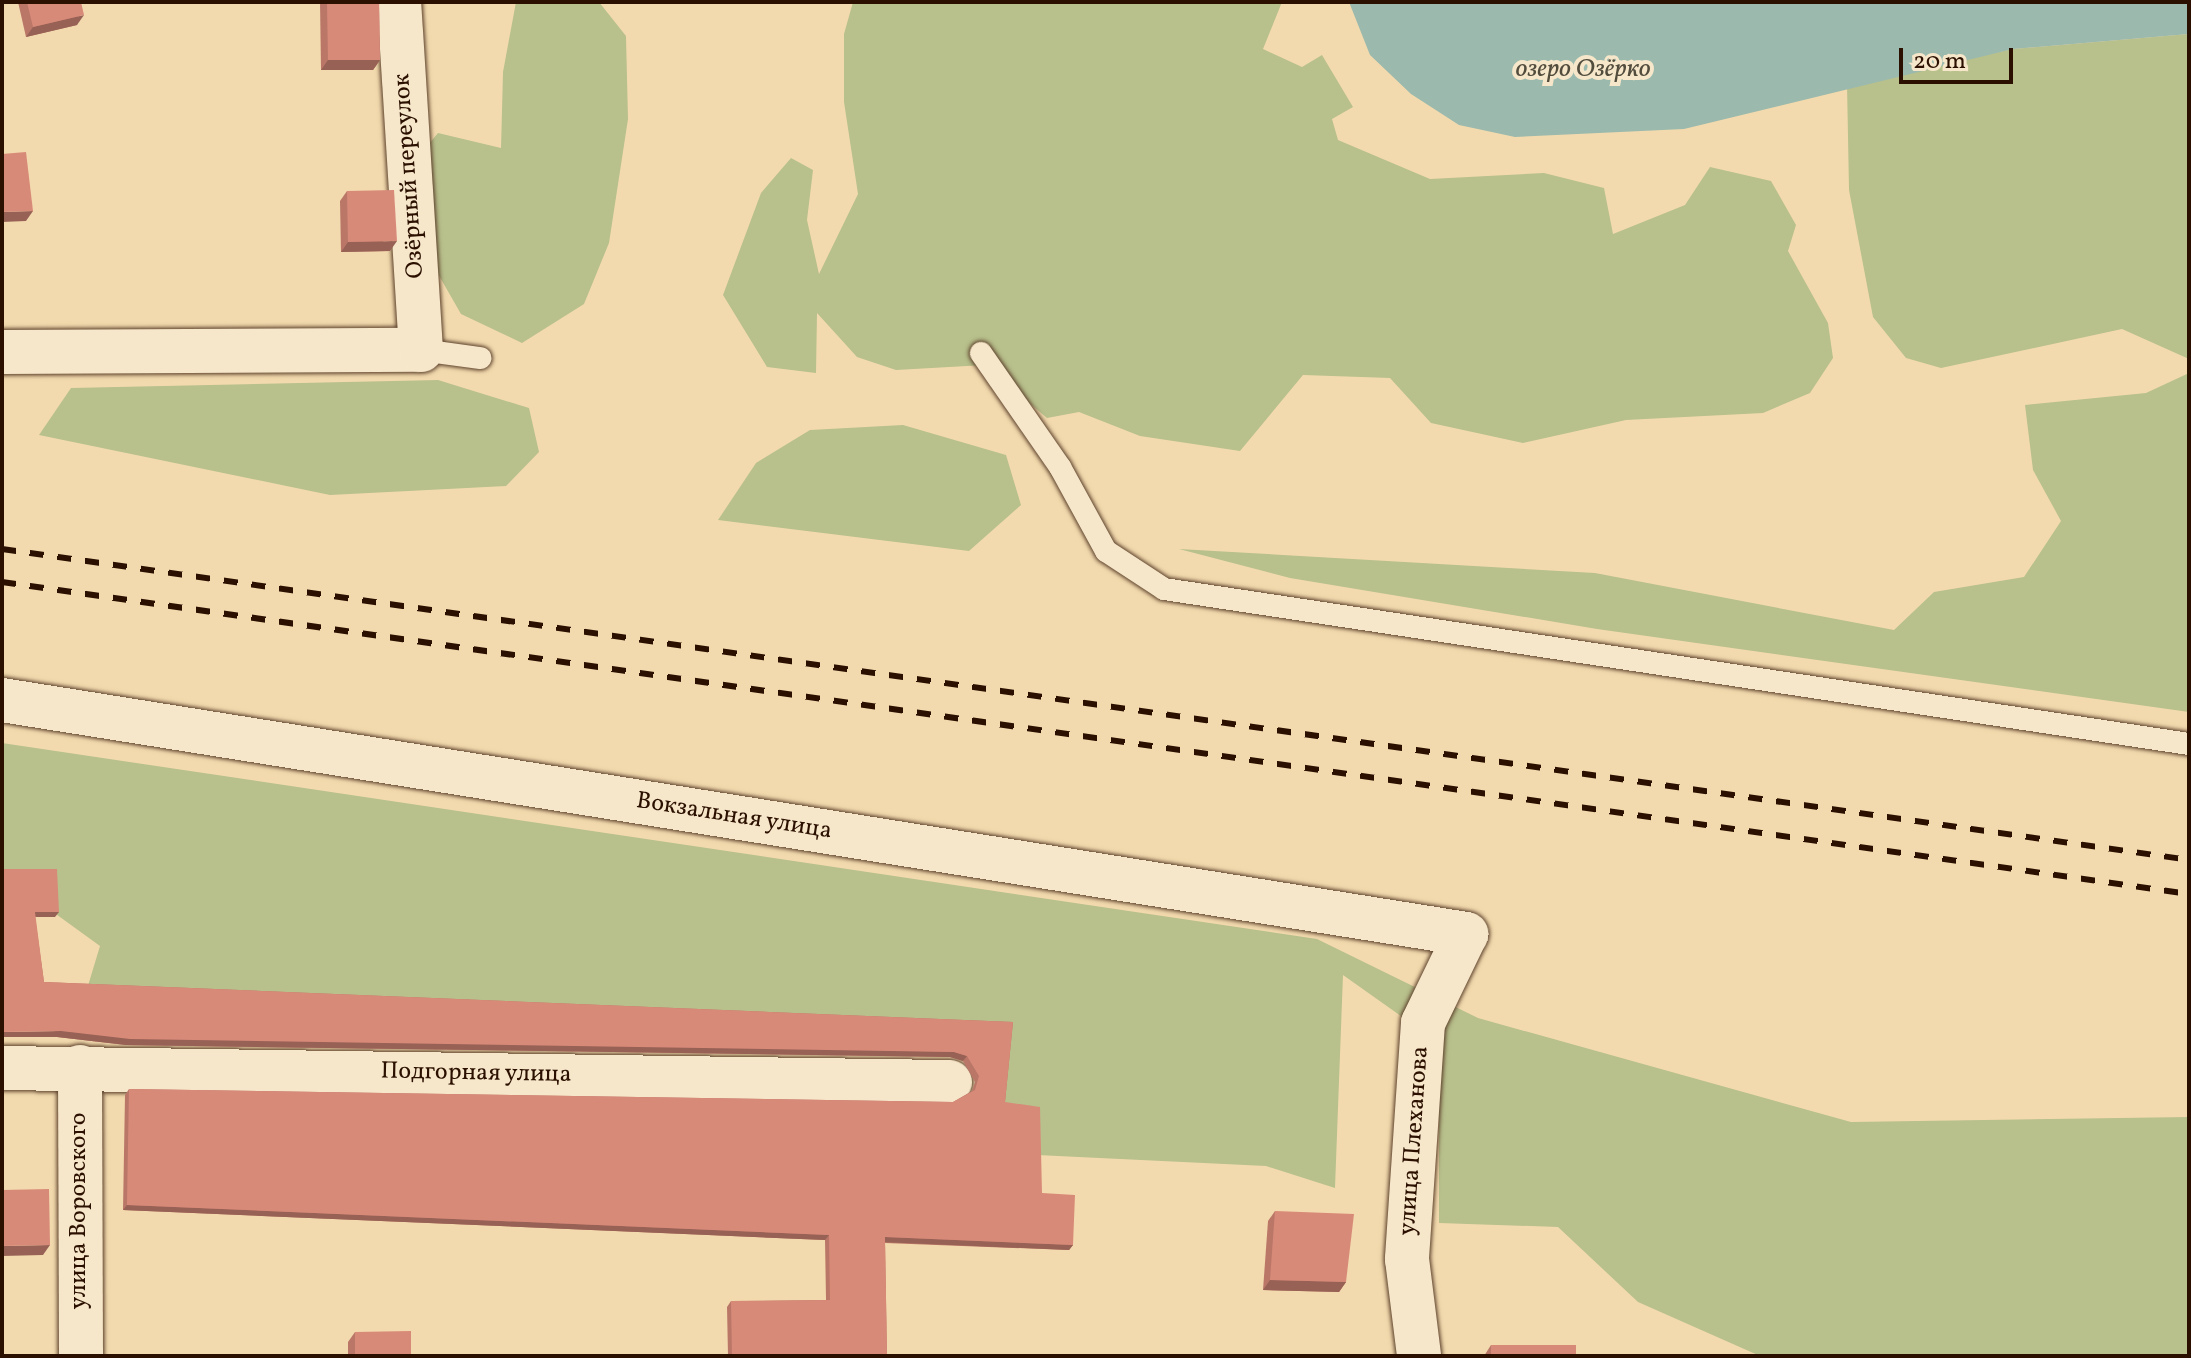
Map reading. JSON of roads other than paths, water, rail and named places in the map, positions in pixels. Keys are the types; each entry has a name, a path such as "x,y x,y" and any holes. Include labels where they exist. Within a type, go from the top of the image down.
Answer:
{"street":[{"name":"Озёрный переулок","path":"399,2 421,350"},
{"path":"2,352 421,350"},
{"name":"Вокзальная улица","path":"2,700 1466,934"},
{"name":"улица Плеханова","path":"1419,1356 1407,1259 1423,1023 1466,934"},
{"name":"улица Воровского","path":"80,1067 81,1356"},
{"name":"Подгорная улица","path":"2,1068 950,1082"}],"lane":[{"path":"421,350 480,358"},
{"path":"981,353 1060,467 1106,551 1164,589 2189,744"}],"water":[{"name":"озеро Озёрко","path":"1349,2 2189,2 2189,34 2013,49 1684,129 1515,137 1459,125 1411,94 1370,55"}],"railway":[{"path":"2,549 2189,860"},
{"path":"2,582 2189,894"}]}
